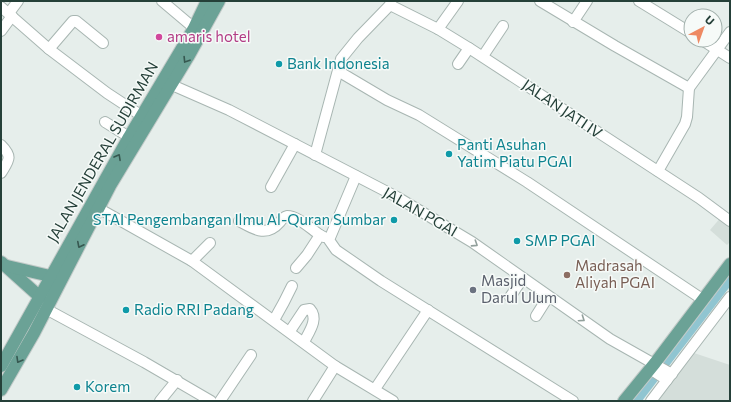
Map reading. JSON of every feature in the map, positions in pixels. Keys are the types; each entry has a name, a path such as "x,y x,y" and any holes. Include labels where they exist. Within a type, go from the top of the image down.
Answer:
{"main road":[{"name":"JALAN JENDERAL SUDIRMAN","path":"1,366 128,137 194,28 207,1"},
{"path":"1,390 46,310 98,208 172,85 219,1"},
{"path":"4,264 50,276"},
{"path":"4,264 40,297"},
{"path":"624,401 660,371 702,299 730,264"}],"street":[{"path":"1,31 7,12 18,1"},
{"path":"162,1 194,28"},
{"path":"438,29 458,1"},
{"path":"540,1 573,22 689,88"},
{"path":"573,22 587,1"},
{"path":"639,1 683,28"},
{"path":"315,155 344,54 391,3"},
{"name":"JALAN JATI IV","path":"391,3 483,56 730,220"},
{"path":"7,12 49,49 107,93 142,116"},
{"path":"49,49 73,21 76,21 103,43"},
{"path":"483,56 503,26"},
{"path":"658,171 688,117 689,88 730,32"},
{"path":"458,64 469,48"},
{"path":"714,48 730,58"},
{"path":"338,71 387,100 425,119 508,170 602,231 702,299"},
{"name":"JALAN PGAI","path":"172,85 229,110 398,197 472,242 548,297 660,371"},
{"path":"105,122 128,137"},
{"path":"271,187 295,144"},
{"path":"1,145 8,154 9,159 1,173"},
{"path":"329,240 356,176"},
{"path":"98,208 216,271"},
{"path":"239,221 254,229 264,231 274,228 284,217 287,216 295,218 329,240 336,250 381,281 573,401"},
{"path":"296,268 320,234"},
{"path":"194,259 210,243"},
{"path":"194,259 335,366 393,401"},
{"path":"510,297 523,278"},
{"path":"274,320 292,286"},
{"path":"536,316 548,297"},
{"path":"651,401 660,371 730,297"},
{"path":"290,331 304,310 310,308 314,314 314,320 304,342"},
{"path":"46,310 177,380 210,401"},
{"path":"375,389 428,310"},
{"path":"220,401 251,355"},
{"path":"313,401 335,366"},
{"path":"160,401 177,380"}],"shaded area":[{"path":"722,216 730,224 730,242 727,245 710,230"},
{"path":"694,353 730,365 730,401 657,401"}],"waterway":[{"path":"637,401 730,280"}],"place":[{"name":"amaris hotel","path":"159,37"},
{"name":"Bank Indonesia","path":"279,64"},
{"name":"Panti Asuhan Yatim Piatu PGAI","path":"449,154"},
{"name":"STAI Pengembangan Ilmu Al-Quran Sumbar","path":"394,220"},
{"name":"SMP PGAI","path":"517,241"},
{"name":"Madrasah Aliyah PGAI","path":"567,275"},
{"name":"Masjid Darul Ulum","path":"473,290"},
{"name":"Radio RRI Padang","path":"126,310"},
{"name":"Korem","path":"77,387"}]}
